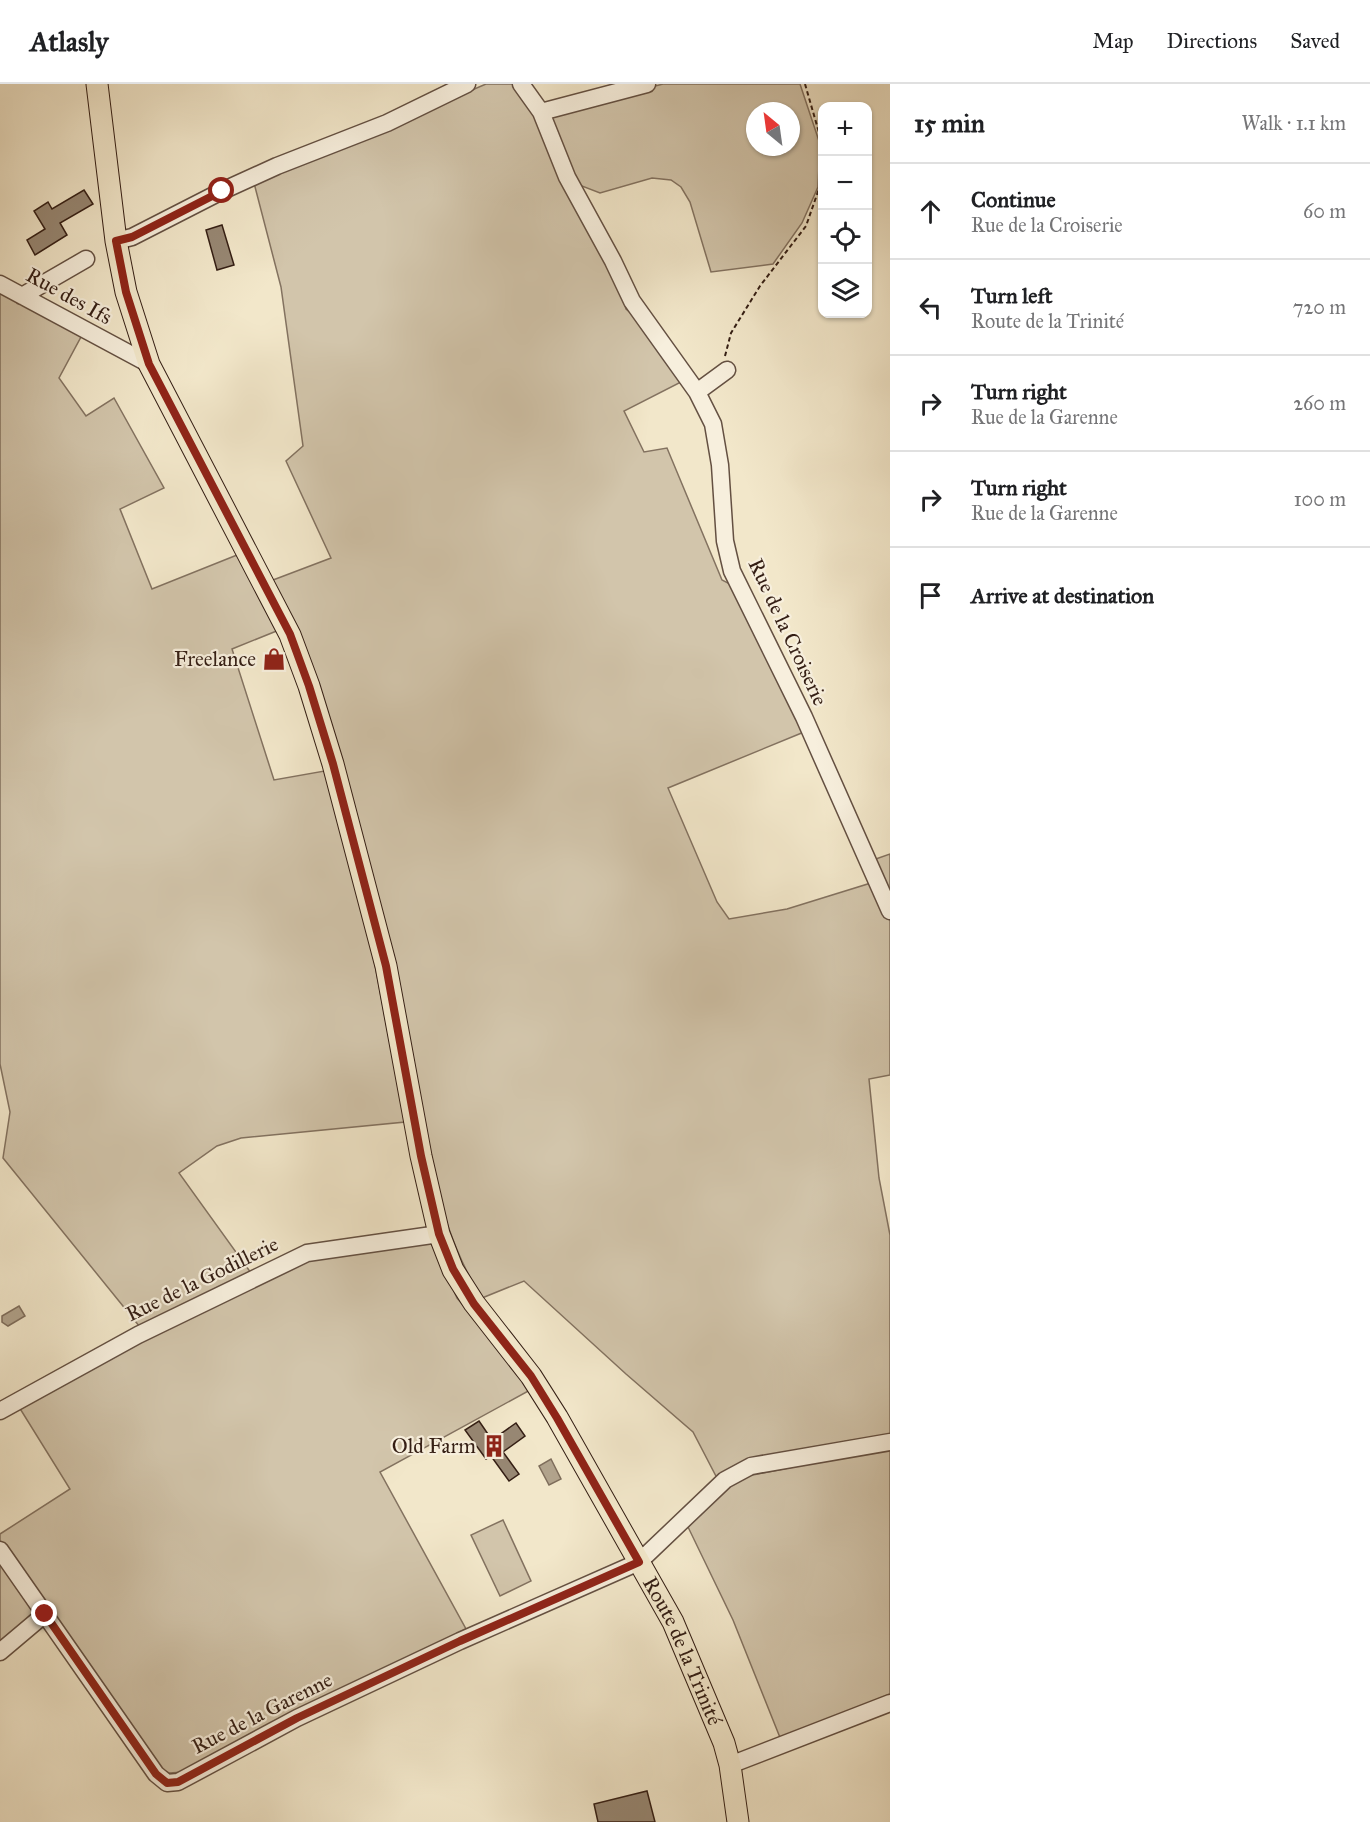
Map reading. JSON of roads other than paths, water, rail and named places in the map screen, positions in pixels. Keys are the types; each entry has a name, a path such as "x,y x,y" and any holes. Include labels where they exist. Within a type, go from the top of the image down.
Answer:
{"main road":[{"name":"Route de la Trinité","path":"97,84 116,241 126,292 149,364 290,634 333,764 386,966 421,1156 439,1234 453,1269 474,1304 531,1376 673,1622 724,1743 730,1765 738,1822"}],"street":[{"path":"116,241 132,237 277,166 387,123 467,84"},
{"name":"Rue de la Croiserie","path":"521,84 542,112 567,177 632,301 697,392 713,424 720,465 724,541 732,571 804,717 890,910"},
{"path":"542,112 647,84"},
{"path":"22,296 86,259"},
{"name":"Rue des Ifs","path":"0,284 149,364"},
{"path":"697,392 727,370"},
{"name":"Rue de la Godillerie","path":"0,1411 138,1335 308,1253 439,1234"},
{"path":"639,1562 725,1480 751,1466 890,1442"},
{"name":"Rue de la Garenne","path":"0,1550 156,1774 167,1783 178,1782 297,1718 460,1641 639,1562"},
{"path":"0,1652 45,1614"},
{"path":"730,1765 890,1703"}],"place":[{"name":"Freelance","path":"274,659"},
{"name":"Old Farm","path":"494,1446"}]}
